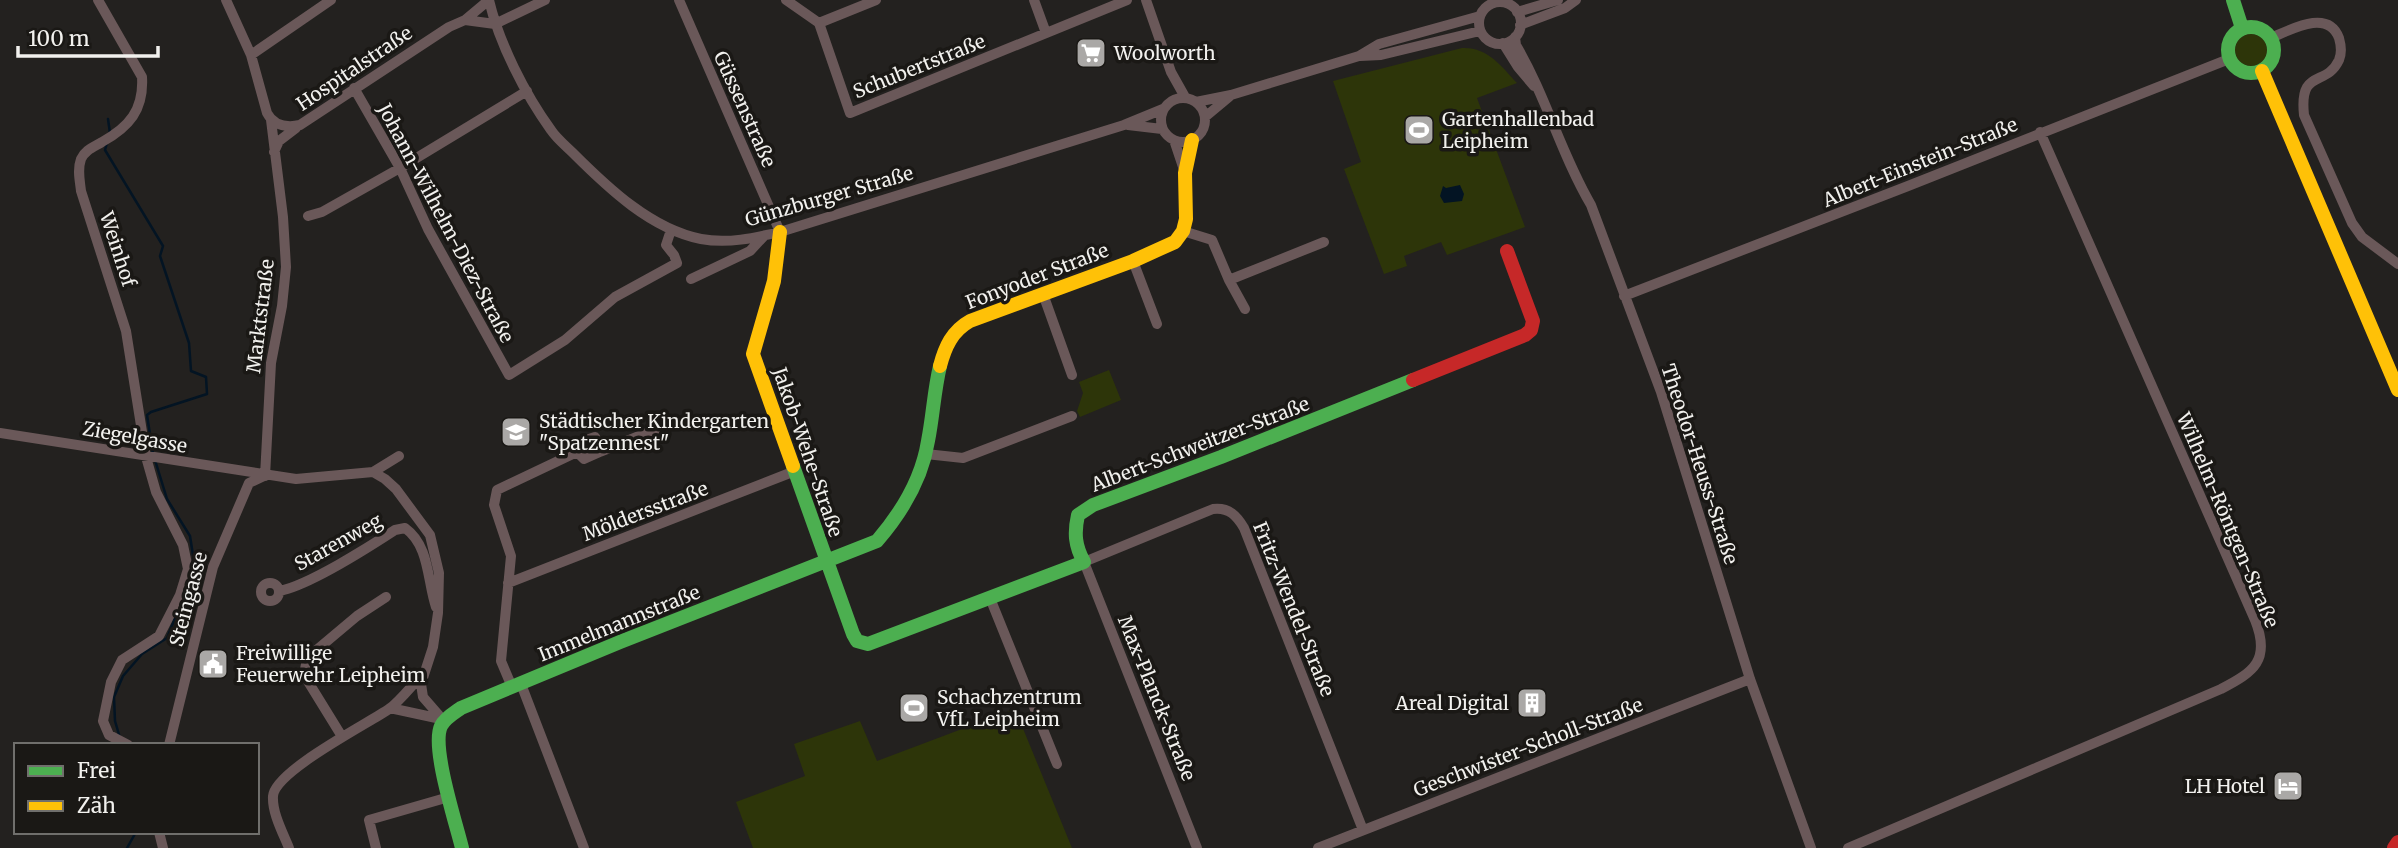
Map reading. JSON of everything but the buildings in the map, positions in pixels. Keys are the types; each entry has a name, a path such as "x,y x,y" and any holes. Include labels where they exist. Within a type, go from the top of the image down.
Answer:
{"street":[{"name":"Weinhof","path":"99,0 142,77 143,91 130,123 86,151 78,171 81,191 130,344 135,393 151,458 156,492 183,545 188,569 180,596 159,636 122,660 111,682 103,722 109,735 125,743"},
{"name":"Marktstraße","path":"226,0 251,55 275,122 274,152 283,217 286,267 271,363 265,476"},
{"path":"251,55 331,0"},
{"name":"Hospitalstraße","path":"274,152 286,134 449,27 465,20 489,0"},
{"name":"Günzburger Straße","path":"489,0 495,24 527,91 552,132 592,172 646,215 671,230 701,239 728,242 780,232 1124,125 1163,109"},
{"path":"465,20 495,24 545,0"},
{"name":"Güssenstraße","path":"679,0 780,232"},
{"path":"787,0 819,23 876,0"},
{"path":"1034,0 1046,33"},
{"name":"Schubertstraße","path":"819,23 850,113 1127,0"},
{"path":"1146,0 1171,72 1185,97"},
{"path":"1517,12 1558,0"},
{"path":"1520,25 1565,8 1576,0"},
{"path":"2233,0 2242,28"},
{"path":"1494,1 1508,4 1517,12 1520,25 1515,37 1503,43 1490,41 1480,31 1480,16 1494,1"},
{"path":"1196,102 1231,95 1359,56 1379,44 1480,16"},
{"path":"2271,38 2310,21 2327,24 2338,35 2341,48 2339,59 2333,68 2309,83 2302,96 2304,115 2353,223 2362,237 2398,264"},
{"path":"2242,28 2259,28 2271,38 2274,53 2268,66 2262,71 2246,73 2229,59 2228,43 2242,28"},
{"path":"1359,56 1381,55 1480,31"},
{"name":"Theodor-Heuss-Straße","path":"1515,37 1516,45 1543,97 1580,188 1591,205 1661,392 1750,679 1811,848"},
{"name":"Theodor-Heuss-Straße","path":"1503,43 1518,67 1543,97"},
{"name":"Albert-Einstein-Straße","path":"1624,296 2229,59"},
{"path":"2262,71 2398,390"},
{"path":"1171,72 1173,99"},
{"name":"Johann-Wilhelm-Diez-Straße","path":"354,88 400,168 433,239 509,375 565,340 615,297 677,263 666,245 671,230"},
{"path":"308,216 322,212 400,168 527,91"},
{"path":"1205,117 1231,95"},
{"path":"1185,173 1174,140 1162,129 1160,119 1163,109 1173,99 1185,97 1196,102 1205,117 1201,132 1192,140 1185,173 1186,219 1183,231 1212,240 1229,281 1245,309"},
{"name":"Hospitalstraße","path":"275,122 300,125"},
{"name":"Günzburger Straße","path":"1124,125 1162,129"},
{"name":"Wilhelm-Röntgen-Straße","path":"1848,848 2221,690 2246,677 2260,657 2262,637 2255,620 2040,132"},
{"path":"1174,140 1192,140"},
{"name":"Fonyoder Straße","path":"826,562 877,541 894,523 907,503 926,454 942,361 948,342 956,330 979,316 1167,247 1175,242 1183,231"},
{"name":"Jakob-Wehe-Straße","path":"780,232 774,281 753,354 826,562"},
{"path":"691,279 750,251 764,236"},
{"path":"1229,281 1324,242"},
{"name":"Albert-Schweitzer-Straße","path":"1084,562 1076,550 1075,528 1078,515 1093,505 1525,335 1531,330 1533,321 1507,251"},
{"path":"1133,261 1157,324"},
{"path":"1043,294 1072,375"},
{"path":"926,454 963,458 1072,416"},
{"path":"601,451 596,437 577,443 577,452 584,459 674,422"},
{"name":"Ziegelgasse","path":"0,433 265,476 296,479 373,472"},
{"path":"577,452 496,490 494,505 511,556 501,661 517,685 584,848"},
{"path":"373,472 399,456"},
{"name":"Möldersstraße","path":"508,583 794,471"},
{"path":"373,472 385,478 396,489 430,535 439,573 438,613 433,647 421,684 423,697 440,727 441,767 462,848"},
{"name":"Steingasse","path":"169,743 213,567 249,483 265,476"},
{"name":"Fritz-Wendel-Straße","path":"1084,562 1213,509 1229,510 1238,518 1363,830"},
{"name":"Starenweg","path":"279,591 288,590 394,530 405,528 415,534 427,561 430,591 438,613"},
{"path":"826,562 853,634 857,641 867,644 1084,562"},
{"name":"Immelmannstraße","path":"440,727 461,708 620,642 826,562"},
{"name":"Max-Planck-Straße","path":"1084,562 1197,848"},
{"path":"341,735 304,675 307,658 357,616 386,597"},
{"path":"990,598 1057,764"},
{"path":"289,848 274,807 273,793 280,782 341,735 390,708 424,674"},
{"name":"Geschwister-Scholl-Straße","path":"1318,848 1750,679"},
{"path":"390,708 440,727"},
{"path":"376,848 369,820 449,797"},
{"path":"2394,848 2398,842"}],"green space":[{"path":"2251,34 2262,39 2267,50 2262,61 2251,66 2240,61 2235,50 2240,39"},
{"name":"Gartenhallenbad Leipheim","path":"1462,48 1487,54 1517,83 1477,98 1525,227 1447,255 1441,242 1404,256 1407,266 1384,274 1344,169 1361,162 1333,81"},
{"path":"1109,370 1121,400 1080,417 1077,411 1083,393 1079,382"},
{"path":"1015,709 1072,848 753,848 736,802 805,776 794,744 860,721 877,761"}],"water":[{"path":"1460,185 1464,194 1462,201 1444,203 1440,196 1443,186 1446,188"}],"waterway":[{"path":"108,119 110,133"},
{"path":"107,143 105,150 163,246 160,256 189,343 191,371 206,377 207,394 147,415 153,454"},
{"path":"120,738 115,721 114,697 123,676 142,654 167,638 195,568 190,536 167,499 155,460"},
{"path":"127,848 135,834"}],"traffic: fast":[{"path":"2233,0 2242,28"},
{"path":"2251,27 2267,34 2274,50 2267,66 2251,73 2235,66 2228,50 2235,34 2251,27"},
{"path":"462,848 439,750 441,726 445,721 461,708 877,541 903,507 921,469 940,366"},
{"path":"793,466 853,634 857,641 868,644 1084,562 1077,545 1078,515 1093,505 1413,380"}],"traffic: slow":[{"path":"2262,71 2398,390"},
{"path":"940,366 950,340 970,321 1133,261 1175,242 1183,231 1186,219 1185,173 1192,140"},
{"path":"780,232 774,281 753,354 793,466"}],"traffic: jam":[{"path":"1413,380 1525,335 1531,330 1533,321 1507,251"},
{"path":"2394,848 2398,842"}],"place":[{"name":"Woolworth","path":"1091,53"},
{"name":"Gartenhallenbad Leipheim","path":"1419,130"},
{"name":"Städtischer Kindergarten \"Spatzennest\"","path":"516,432"},
{"name":"Freiwillige Feuerwehr Leipheim","path":"213,664"},
{"name":"Areal Digital","path":"1532,703"},
{"name":"Schachzentrum VfL Leipheim","path":"914,708"},
{"name":"LH Hotel","path":"2288,786"}]}
